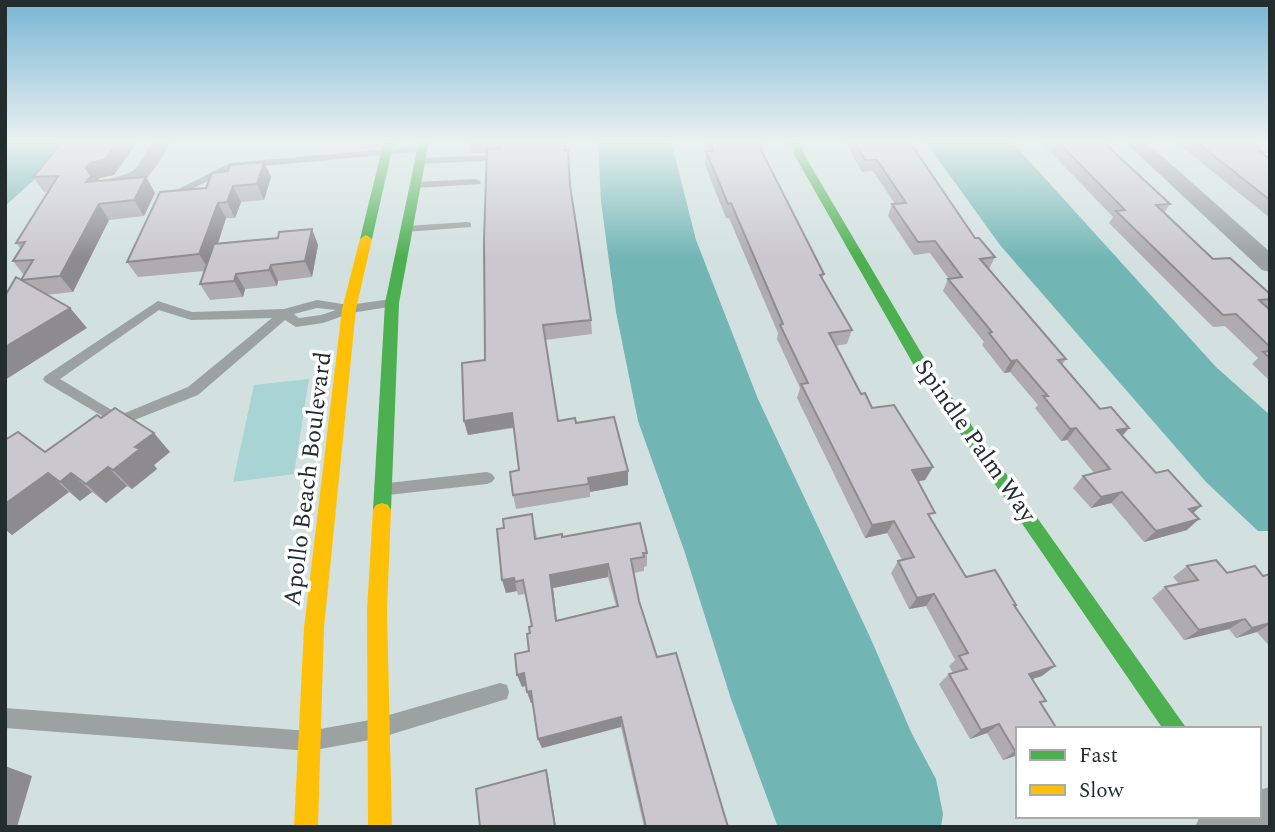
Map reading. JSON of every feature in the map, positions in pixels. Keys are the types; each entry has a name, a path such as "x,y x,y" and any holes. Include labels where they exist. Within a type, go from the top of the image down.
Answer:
{"main road":[{"name":"Apollo Beach Boulevard","path":"306,827 313,628 349,309 380,180"},
{"path":"380,827 377,610 392,303 416,180"},
{"name":"Spindle Palm Way","path":"814,180 921,365 1175,727"}],"street":[{"path":"108,186 133,183 137,180"},
{"path":"1176,180 1270,265"}],"lane":[{"path":"164,199 202,180"},
{"path":"415,185 475,182"},
{"path":"406,229 467,225"},
{"path":"285,313 193,391 119,421 50,379 158,305 191,316 285,313 296,323 323,319 349,309 392,303"},
{"path":"383,489 487,478"},
{"path":"5,718 309,740 379,728 500,692"}],"shaded area":[{"path":"5,180 34,180 5,206"},
{"path":"600,180 681,180 696,240 758,399 870,637 912,734 936,779 943,814 941,827 777,825 731,699 684,550 638,421 616,312"},
{"path":"953,180 1046,180 1216,367 1270,415 1270,531 1258,531 1206,482 1000,245"},
{"path":"309,379 294,474 233,482 254,385"}],"building":[{"path":"56,180 88,180 86,182 145,180 134,200 99,204 60,276 21,280 33,260 13,261 25,242 16,243"},
{"path":"209,180 258,180 257,184 233,186 227,202 218,203 199,254 127,262 160,192 206,188"},
{"path":"486,180 570,180 591,320 543,325 558,421 575,418 576,423 614,417 628,471 588,478 589,484 513,495 510,472 519,470 512,413 464,421 462,363 485,360"},
{"path":"718,180 776,180 824,274 820,275 852,330 829,333 861,394 865,393 872,408 894,405 933,467 912,470 935,513 928,514 966,577 995,570 1014,605 1055,666 1029,674 1046,701 1040,702 1056,727 1016,727 1016,751 999,724 981,730 949,674 967,669 959,656 968,653 934,594 917,598 898,561 914,557 894,521 872,525 801,384 808,383 780,325 783,324 731,203 728,204"},
{"path":"890,180 935,180 975,238 979,238 995,257 980,259 1066,359 1058,360 1100,409 1111,407 1129,428 1117,430 1156,473 1168,470 1201,506 1189,509 1199,519 1156,531 1122,492 1101,497 1083,476 1110,469 1076,428 1070,429 1043,396 1048,396 1017,360 1011,361 989,333 992,332 948,279 962,277 935,241 918,242 892,204 906,203"},
{"path":"1095,180 1144,180 1170,204 1156,205 1213,259 1230,258 1270,294 1270,299 1259,300 1270,310 1270,347 1236,314 1223,315 1116,211 1125,210"},
{"path":"1244,180 1270,180 1270,200"},
{"path":"312,229 305,261 271,265 269,270 236,274 234,281 200,284 214,244 278,238 279,232"},
{"path":"16,277 70,308 5,347 5,296"},
{"path":"115,408 154,433 135,447 140,449 113,470 108,467 86,484 71,473 60,482 48,473 5,504 5,440 18,432 45,452 97,415 101,418"},
{"path":"532,514 535,539 640,523 647,553 643,553 644,557 631,559 639,601 657,657 676,653 728,827 646,827 621,717 538,739 531,691 527,692 524,673 517,675 515,654 529,651 527,634 532,626 523,580 502,580 497,529 504,528 503,519","holes":["608,564 618,606 556,621 550,575"]},
{"path":"1216,560 1227,573 1255,566 1263,576 1270,574 1270,623 1252,628 1245,619 1199,630 1165,587 1198,580 1187,566"},
{"path":"546,770 555,827 480,827 476,789"}],"traffic: fast":[{"path":"366,239 380,180"},
{"path":"382,510 392,303 416,180"},
{"path":"814,180 921,365 1175,727"}],"traffic: slow":[{"path":"306,827 314,628 349,309 366,239"},
{"path":"380,827 377,610 382,510"}]}
